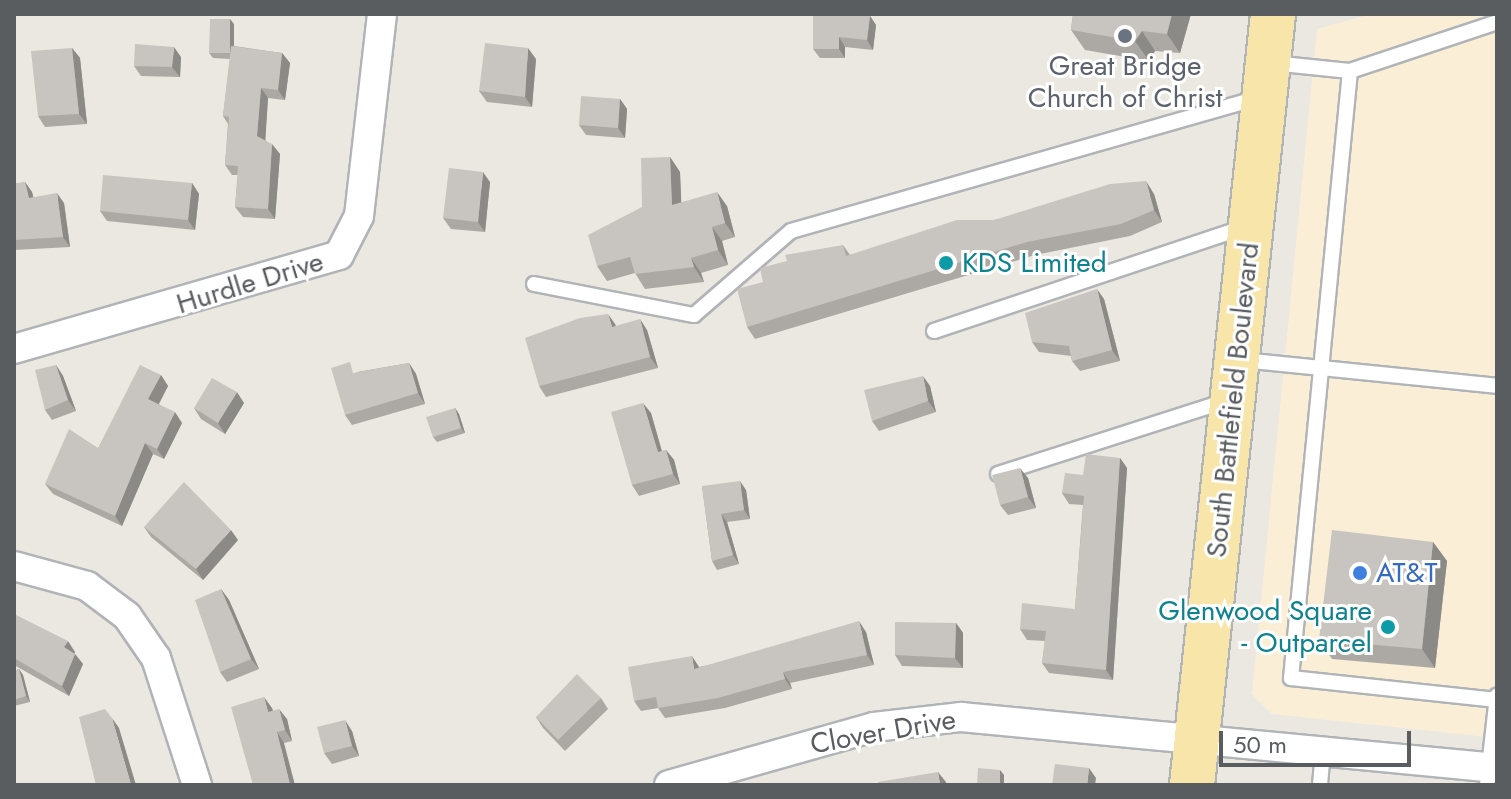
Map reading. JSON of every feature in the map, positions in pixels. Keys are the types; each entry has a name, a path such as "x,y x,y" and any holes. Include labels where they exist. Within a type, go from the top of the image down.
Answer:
{"main road":[{"name":"South Battlefield Boulevard","path":"1192,785 1273,14"}],"street":[{"name":"Hurdle Drive","path":"14,349 339,255 359,216 382,14"},
{"path":"14,566 87,586 127,616 156,658 197,785"},
{"name":"Clover Drive","path":"669,785 846,734 949,718 1197,735 1323,748 1491,773"}],"lane":[{"path":"534,284 694,315 791,231 1266,79 1350,71 1496,26"},
{"path":"1350,71 1291,678 1497,698 1491,773"},
{"path":"934,331 1252,224"},
{"path":"998,474 1235,379 1319,368 1497,386"},
{"path":"1320,785 1323,748"}],"shaded area":[{"path":"1371,14 1497,14 1497,738 1272,714 1252,694 1317,29"}],"building":[{"path":"813,14 870,16 867,40 839,37 839,49 813,49"},
{"path":"1073,14 1172,14 1167,34 1142,31 1135,41 1071,30"},
{"path":"210,19 230,19 230,53 209,53"},
{"path":"485,43 528,48 525,97 479,91"},
{"path":"135,44 174,47 172,67 134,66"},
{"path":"231,46 282,53 278,90 261,88 257,136 272,144 268,209 235,207 238,166 225,165 229,117 223,116"},
{"path":"72,48 79,114 38,116 31,51"},
{"path":"581,96 620,99 618,128 579,125"},
{"path":"670,157 672,205 717,192 725,223 712,227 718,250 691,258 694,267 635,274 630,257 597,266 588,235 642,207 641,158"},
{"path":"449,168 483,172 478,222 443,218"},
{"path":"103,175 192,183 188,220 100,211"},
{"path":"1146,181 1154,210 1121,224 1027,242 747,327 737,289 763,282 760,268 787,261 785,255 843,245 846,256 957,220 994,220 1110,184"},
{"path":"25,182 29,198 57,193 63,237 14,240 14,184"},
{"path":"1097,289 1112,350 1072,361 1069,346 1032,342 1025,313"},
{"path":"608,314 612,327 640,319 650,357 539,386 525,338 580,318"},
{"path":"350,362 353,373 409,363 418,393 345,415 331,368"},
{"path":"56,365 68,400 45,410 35,370"},
{"path":"140,365 161,375 148,399 175,412 157,449 145,443 115,516 45,484 69,429 98,448"},
{"path":"923,376 928,401 872,421 864,390"},
{"path":"212,378 237,392 218,423 194,408"},
{"path":"643,403 658,452 666,450 673,474 632,485 611,412"},
{"path":"455,408 461,428 433,437 426,417"},
{"path":"1086,454 1120,458 1106,670 1042,663 1046,631 1020,629 1022,603 1075,609 1084,496 1062,493 1065,473 1083,475"},
{"path":"1020,468 1028,497 1000,505 992,475"},
{"path":"740,481 744,510 721,514 733,555 712,561 702,486"},
{"path":"184,482 231,530 196,569 144,527"},
{"name":"Glenwood Square - Outparcel","path":"1332,530 1433,542 1422,649 1319,640"},
{"path":"221,589 251,659 220,672 195,600"},
{"path":"14,614 68,641 64,647 75,654 62,686 14,658"},
{"path":"859,621 867,655 783,672 785,679 718,698 658,708 656,697 634,701 628,667 692,656 694,669"},
{"path":"895,622 956,623 955,658 895,655"},
{"path":"19,669 26,696 14,700 14,671"},
{"path":"577,674 601,698 558,740 536,717"},
{"path":"264,697 268,712 279,709 285,730 277,732 290,785 253,785 231,707"},
{"path":"105,709 112,718 131,785 96,785 79,717"},
{"path":"345,720 352,746 324,753 317,727"},
{"path":"1055,764 1089,768 1087,785 1052,785"},
{"path":"978,768 1000,770 1000,785 977,785"},
{"path":"938,772 940,785 878,785 878,782"}],"place":[{"name":"Great Bridge Church of Christ","path":"1125,36"},
{"name":"KDS Limited","path":"946,263"},
{"name":"AT&T","path":"1360,573"},
{"name":"Glenwood Square - Outparcel","path":"1388,627"}]}
